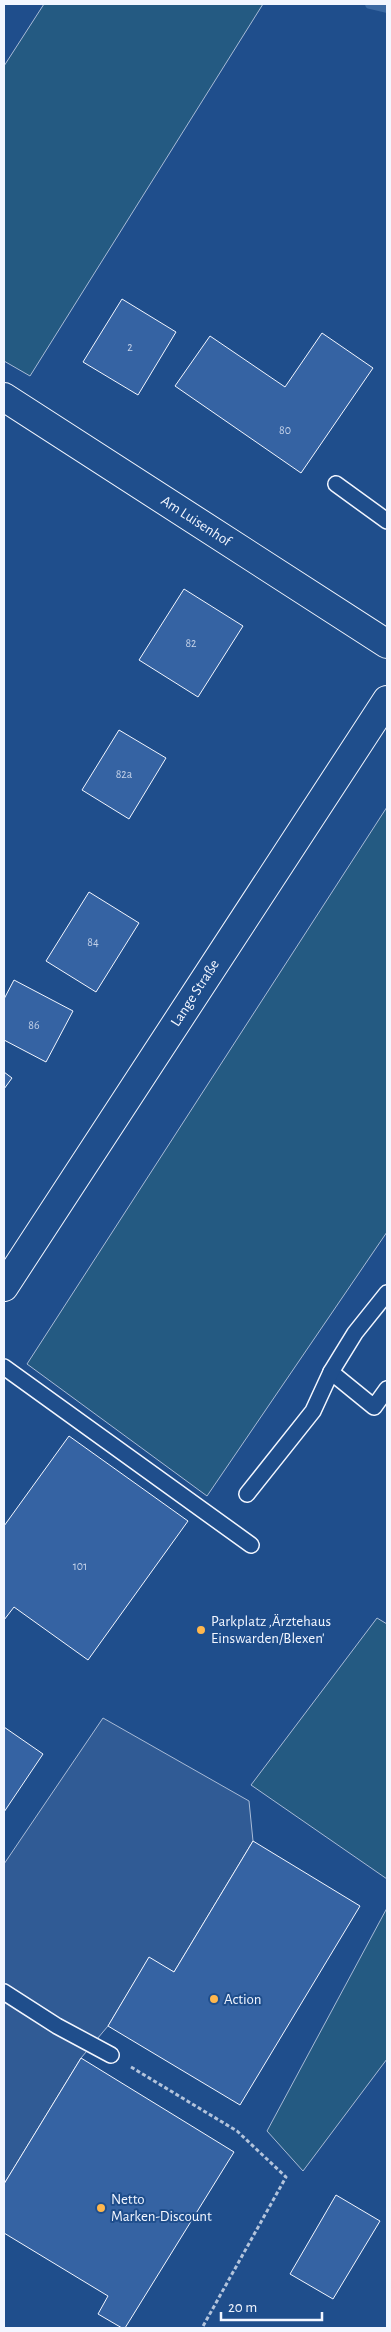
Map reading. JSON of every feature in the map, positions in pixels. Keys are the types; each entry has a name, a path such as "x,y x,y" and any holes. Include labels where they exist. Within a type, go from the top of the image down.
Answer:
{"street":[{"name":"Am Luisenhof","path":"4,397 387,644"},
{"name":"Lange Straße","path":"8,1272 387,700"}],"lane":[{"path":"336,484 387,521"},
{"path":"247,1494 313,1411 331,1372 355,1333 387,1293"},
{"path":"4,1367 251,1545"},
{"path":"331,1372 374,1407 387,1389"},
{"path":"4,1992 57,2026 111,2055"}],"path":[{"path":"111,2055 237,2131 286,2177 202,2328"}],"shaded area":[{"path":"44,4 263,4 30,376 4,361 4,66"},
{"path":"387,807 387,1232 207,1496 27,1364"},
{"path":"377,1618 387,1624 387,1879 251,1785"},
{"path":"103,1718 249,1801 253,1841 174,1972 149,1958 108,2026 81,2058 4,2184 4,1864"},
{"path":"387,1908 387,2059 303,2171 267,2131"}],"building":[{"path":"122,299 176,332 138,395 83,362"},
{"path":"322,333 373,368 301,473 175,386 210,336 285,387"},
{"path":"184,589 243,626 198,697 139,660"},
{"path":"119,730 166,758 129,819 82,790"},
{"path":"89,892 139,923 96,992 46,961"},
{"path":"14,980 73,1011 46,1062 4,1040 4,999"},
{"path":"4,1072 12,1078 4,1089"},
{"path":"69,1436 188,1521 88,1660 14,1607 4,1620 4,1526"},
{"path":"4,1727 43,1754 4,1812"},
{"name":"Action","path":"253,1841 360,1906 240,2105 108,2026 149,1957 174,1972"},
{"name":"Netto Marken-Discount","path":"81,2058 234,2152 125,2328 98,2314 108,2296 4,2233 4,2184"},
{"path":"336,2195 380,2221 333,2299 290,2274"}],"waterway":[{"path":"370,4 387,8"}],"place":[{"name":"Parkplatz ,Ärztehaus Einswarden/Blexen'","path":"201,1630"},
{"name":"Action","path":"214,1999"},
{"name":"Netto Marken-Discount","path":"101,2208"}]}
